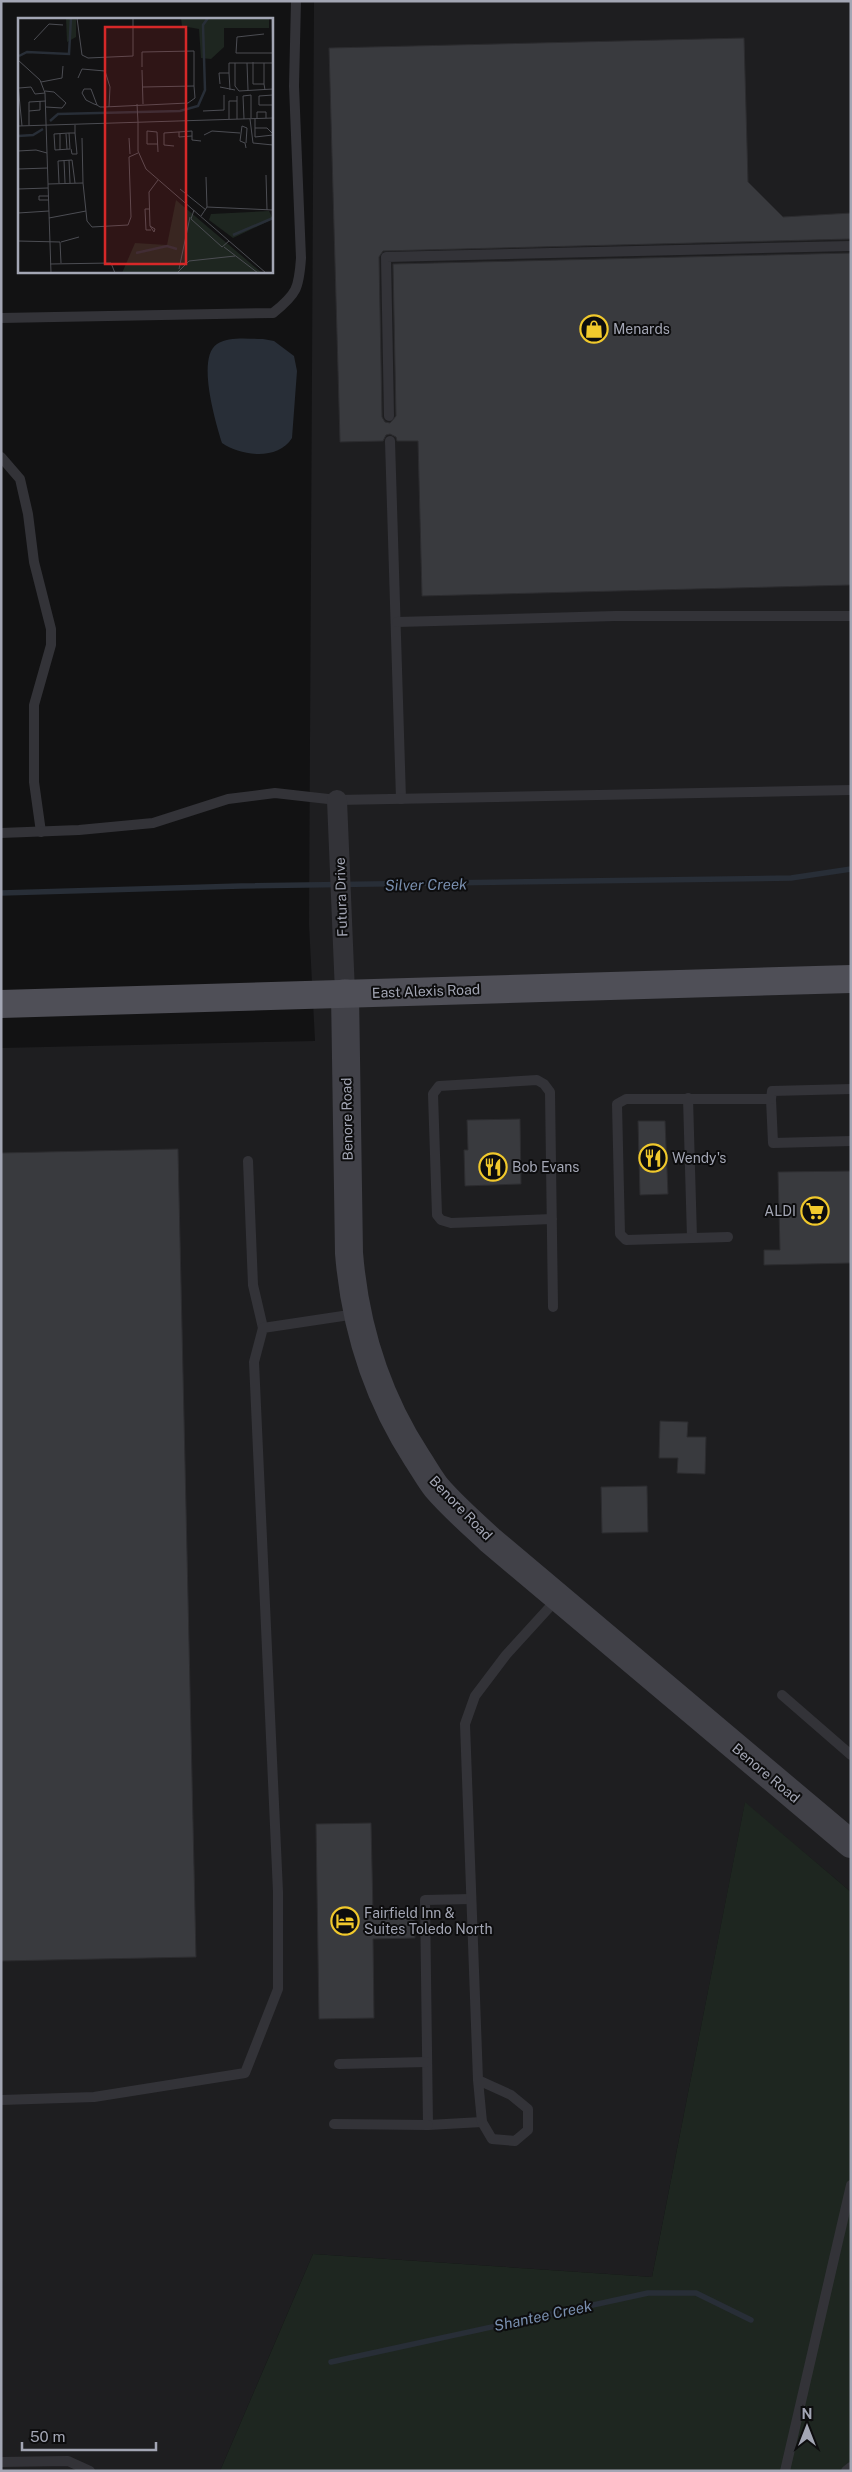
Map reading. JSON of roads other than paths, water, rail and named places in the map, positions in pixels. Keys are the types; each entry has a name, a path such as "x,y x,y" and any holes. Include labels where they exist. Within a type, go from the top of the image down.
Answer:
{"main road":[{"name":"East Alexis Road","path":"1,1004 851,979"},
{"name":"Benore Road","path":"345,994 349,1253 356,1314 373,1372 390,1412 435,1486 490,1540 851,1844"}],"street":[{"name":"Futura Drive","path":"336,800 345,994"}],"lane":[{"path":"1,318 273,313 291,299 299,285 301,258 294,86 296,1"},
{"path":"389,416 386,257 851,246"},
{"path":"390,441 401,799"},
{"path":"1,457 20,479 28,514 34,562 51,629 51,645 34,705 34,782 41,832"},
{"path":"397,622 623,616 851,616"},
{"path":"1,833 41,832 153,823 228,799 275,793 336,800 851,790"},
{"path":"552,1219 451,1223 441,1220 437,1215 433,1094 439,1086 446,1084 537,1080 544,1084 550,1092 552,1219 553,1307"},
{"path":"851,1089 772,1091 773,1142 851,1140"},
{"path":"688,1098 692,1238"},
{"path":"728,1237 626,1240 620,1234 617,1104 626,1099 772,1099"},
{"path":"1,2100 94,2097 245,2073 278,1988 278,1892 254,1362 263,1328 253,1285 248,1162"},
{"path":"263,1328 356,1314"},
{"path":"478,2080 511,2095 528,2110 528,2130 516,2141 492,2139 482,2122 478,2080 465,1724 475,1696 506,1656 558,1599"},
{"path":"782,1695 851,1755"},
{"path":"428,2125 425,1900 471,1899"},
{"path":"338,2064 427,2062"},
{"path":"334,2124 428,2125 482,2122"},
{"path":"785,2471 851,2185"},
{"path":"1,2462 68,2461 90,2471"},
{"path":"846,2471 851,2467"}],"waterway":[{"name":"Silver Creek","path":"1,893 241,886 791,878 851,869"},
{"name":"Shantee Creek","path":"331,2362 648,2293 696,2293 751,2320"}],"place":[{"name":"Menards","path":"594,329"},
{"name":"Wendy's","path":"653,1158"},
{"name":"Bob Evans","path":"493,1167"},
{"name":"ALDI","path":"815,1211"},
{"name":"Fairfield Inn & Suites Toledo North","path":"345,1921"}]}
